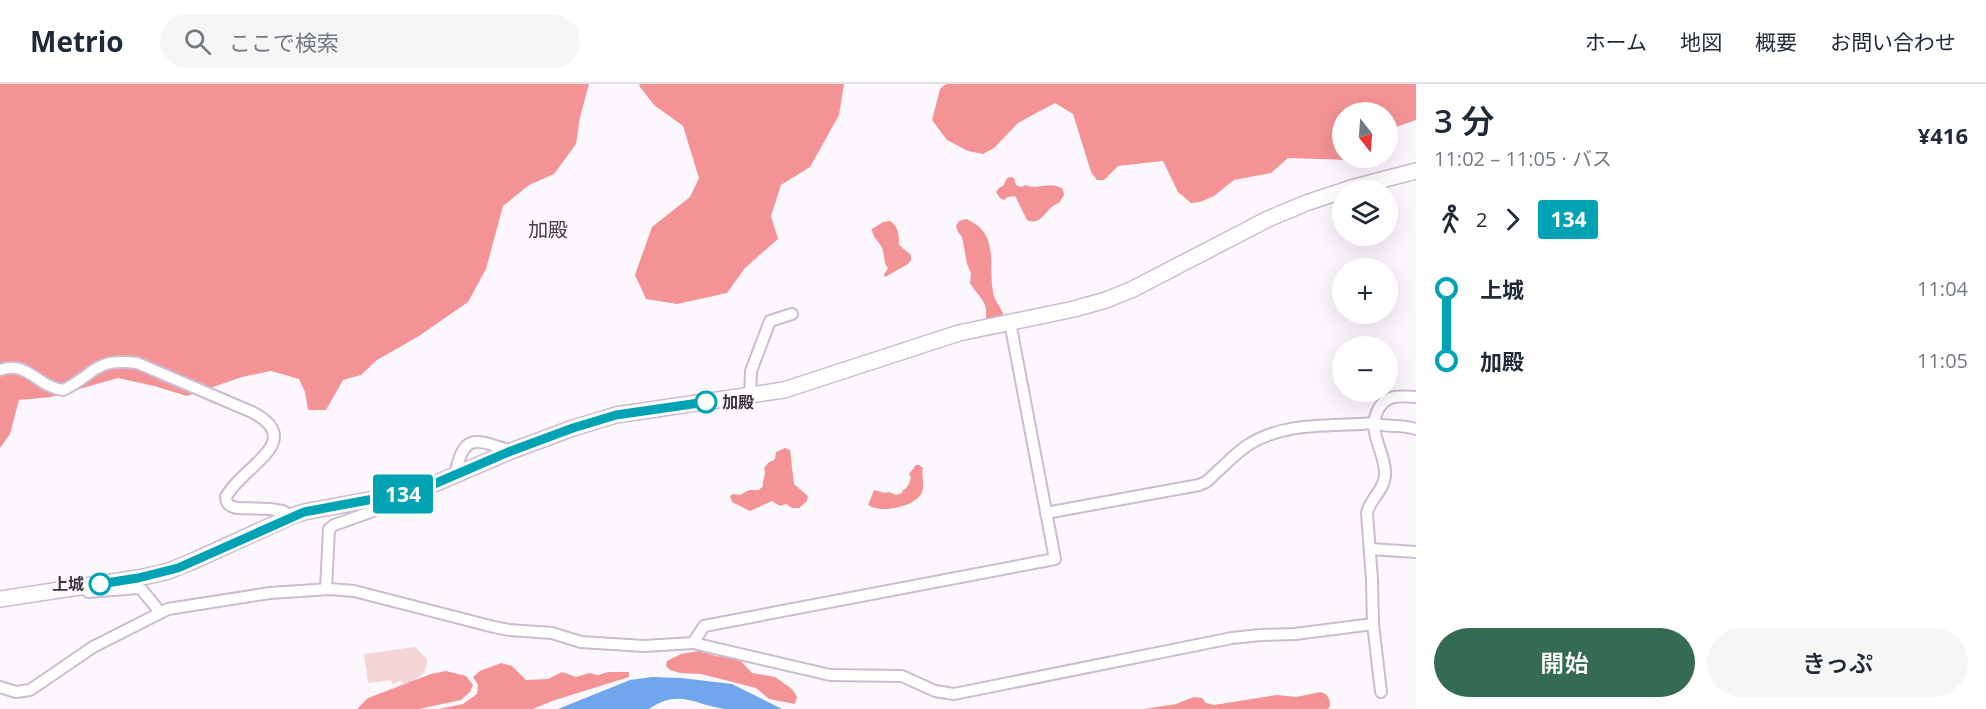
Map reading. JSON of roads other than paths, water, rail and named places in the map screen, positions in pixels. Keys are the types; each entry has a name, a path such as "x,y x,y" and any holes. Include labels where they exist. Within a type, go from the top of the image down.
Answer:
{"street":[{"path":"0,599 138,578 178,568 292,516 430,486 511,451 616,415 784,390 934,340 1106,300 1132,289 1257,224 1306,203 1351,188 1416,171"},
{"path":"750,396 751,371 770,321 792,314"},
{"path":"693,643 704,626 1055,559 1010,322"},
{"path":"0,370 20,368 49,386 63,390 106,363 116,361 137,363 252,412 268,423 275,433 275,438 267,452 231,489 226,500 231,507 270,509 283,511 292,516"},
{"path":"1380,692 1373,624 1367,513 1369,505 1382,486 1385,475 1374,423 1384,401 1396,396 1416,397"},
{"path":"1046,513 1199,485 1206,482 1246,446 1264,436 1282,430 1374,423 1381,426 1397,425 1416,429"},
{"path":"455,475 461,450 469,444 481,442 511,451"},
{"path":"326,590 329,529 334,525 423,493 430,486"},
{"path":"1370,549 1416,552"},
{"path":"81,587 87,592 138,588 160,612"},
{"path":"0,687 16,692 27,691 93,647 160,612 270,593 326,590 354,591 509,630 552,633 581,642 644,646 693,643 830,675 902,676 934,691 954,694 1232,638 1295,634 1373,624"}],"water":[{"path":"652,677 732,684 782,709 725,709 678,699 660,703 649,709 558,709 630,680"}],"place":[{"name":"加殿","path":"706,402"},
{"name":"上城","path":"100,584"}],"district":[{"name":"加殿","path":"548,230"}]}
